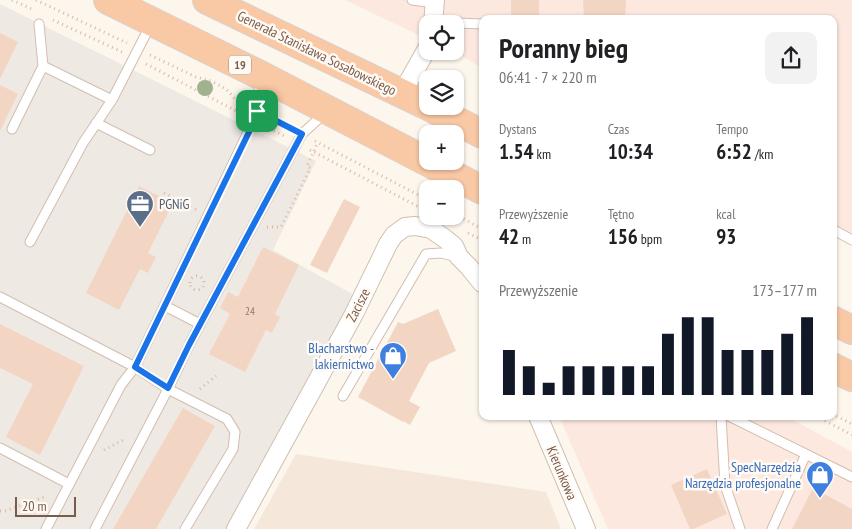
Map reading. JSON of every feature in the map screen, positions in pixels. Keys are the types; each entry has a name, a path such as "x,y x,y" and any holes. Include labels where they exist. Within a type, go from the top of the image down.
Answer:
{"highway":[{"name":"19","path":"108,0 260,75 479,188"},
{"name":"Generała Stanisława Sosabowskiego","path":"207,0 419,102"},
{"name":"Generała Stanisława Sosabowskiego","path":"445,115 479,132"},
{"path":"837,322 852,330"},
{"path":"837,370 852,377"}],"street":[{"path":"434,15 435,1"},
{"path":"402,93 421,60"},
{"name":"Zacisze","path":"236,529 354,314 394,235 405,227 415,226 431,230 454,246 458,257 464,261 479,279"},
{"name":"Kierunkowa","path":"540,420 586,529"}],"lane":[{"path":"412,0 435,1"},
{"path":"30,242 83,143 112,100 152,22"},
{"path":"12,128 43,66 39,24"},
{"path":"464,24 479,24"},
{"path":"43,66 112,100"},
{"path":"46,529 121,385 135,367 254,120 257,111 260,75"},
{"path":"95,529 200,324 302,134 328,110"},
{"path":"96,124 150,150"},
{"path":"837,232 852,240"},
{"path":"343,396 426,254 441,253 458,257"},
{"path":"0,297 135,367 168,388 227,419 235,432 233,449 186,529"},
{"path":"165,306 200,324"},
{"path":"721,420 725,485 740,529"},
{"path":"737,420 852,477"},
{"path":"0,448 68,486"},
{"path":"772,529 806,454"}],"path":[{"path":"12,0 39,13"},
{"path":"36,0 196,76 211,81 226,89 235,100 419,195"},
{"path":"48,17 134,58 419,207"},
{"path":"164,193 197,210"},
{"path":"464,219 479,227"},
{"path":"198,276 203,279 203,288 196,291 192,288 190,283 192,278 198,276"},
{"path":"188,399 216,376"},
{"path":"837,416 852,424"},
{"path":"824,420 852,435"},
{"path":"80,464 149,425"},
{"path":"0,511 5,511 68,486"}],"shaded area":[{"path":"345,0 852,0 852,240 837,231 837,15 479,15 479,66 464,57 464,15 419,15 419,35"},
{"path":"0,4 316,161 273,250 356,296 226,529 0,529"},
{"path":"561,420 793,420 852,452 852,529 608,529"},
{"path":"296,454 546,492 561,529 254,529"}],"building":[{"path":"511,0 539,0 539,15 511,15"},
{"path":"583,0 626,0 625,15 584,15"},
{"path":"0,33 18,42 0,79"},
{"path":"0,85 18,94 0,131"},
{"name":"PGNiG","path":"139,186 173,203 148,253 156,257 148,273 140,269 119,310 86,293"},
{"path":"344,199 360,207 327,273 310,265"},
{"path":"263,247 299,265 275,314 280,317 272,333 266,330 245,372 209,354 230,314 220,308 228,292 238,297"},
{"name":"Blacharstwo - lakiernictwo","path":"438,309 456,351 429,363 409,401 420,407 410,425 358,397 398,322 403,324"},
{"path":"0,324 84,366 40,455 6,437 33,384 0,368"},
{"path":"183,408 215,426 156,529 113,529"},
{"path":"707,469 727,514 690,529 671,485"},
{"name":"SpecNarzędzia Narzędzia profesjonalne","path":"813,488 852,509 852,529 792,529"}],"place":[{"name":"PGNiG","path":"140,228"},
{"name":"Blacharstwo - lakiernictwo","path":"393,380"},
{"name":"SpecNarzędzia Narzędzia profesjonalne","path":"820,499"}],"route":[{"path":"257,111 302,134 168,388 135,367 250,130 257,111"}]}
